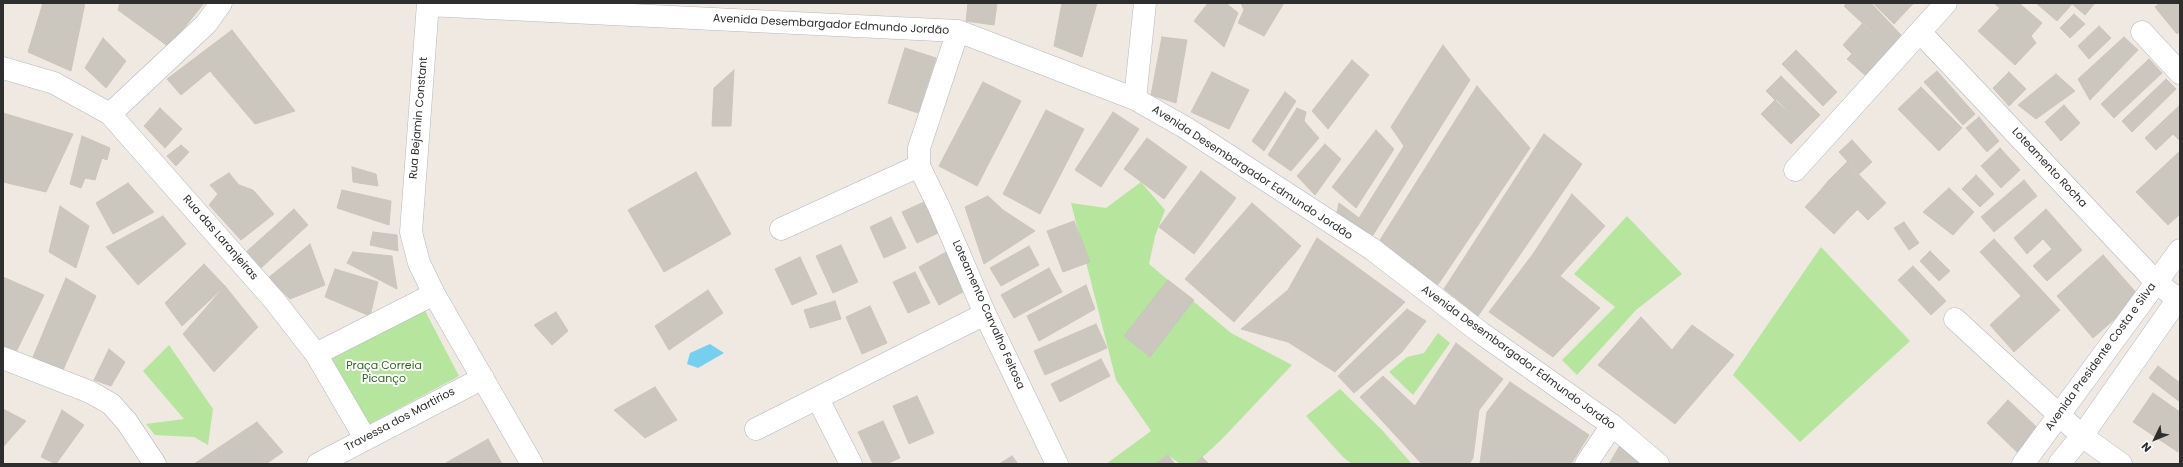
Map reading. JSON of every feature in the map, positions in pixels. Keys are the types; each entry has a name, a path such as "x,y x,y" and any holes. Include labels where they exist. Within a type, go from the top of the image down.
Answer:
{"street":[{"path":"110,114 206,24 221,3"},
{"path":"1135,99 1145,3"},
{"path":"1795,170 1946,3"},
{"name":"Avenida Desembargador Edmundo Jordão","path":"428,4 958,31 1135,99 1186,128 1372,249 1481,333 1612,425 1658,464"},
{"name":"Rua Bejamin Constant","path":"428,4 411,232 419,263 434,294 532,464"},
{"name":"Loteamento Carvalho Feitosa","path":"958,31 919,148 919,166 939,207 985,314 1057,464"},
{"name":"Loteamento Rocha","path":"1920,32 2156,282 2179,299"},
{"path":"2142,32 2180,73"},
{"name":"Rua das Laranjeiras","path":"3,68 54,83 110,114 269,294 316,354 364,438"},
{"path":"781,229 919,166"},
{"name":"Avenida Presidente Costa e Silva","path":"2022,464 2180,250"},
{"path":"316,354 434,294"},
{"path":"2059,464 2082,436 2179,299"},
{"path":"756,430 985,314"},
{"path":"1955,319 2082,436 2121,464"},
{"path":"3,358 90,392 111,404 127,422 151,463"},
{"name":"Travessa dos Martirios","path":"318,464 364,438 483,378"},
{"path":"818,399 851,464"},
{"path":"1586,464 1612,425"}],"green space":[{"path":"1141,182 1165,210 1155,236 1149,264 1231,333 1292,365 1221,440 1195,464 1180,464 1168,455 1155,464 1106,464 1151,431 1116,380 1071,203 1106,208"},
{"path":"1627,216 1682,274 1636,310 1577,375 1562,360 1615,307 1574,274"},
{"path":"1821,247 1910,341 1800,442 1733,375"},
{"name":"Praça Correia Picanço","path":"423,307 459,376 366,426 328,356"},
{"path":"1438,333 1450,343 1413,395 1389,372 1407,357 1424,353"},
{"path":"169,345 213,409 208,445 194,437 155,435 146,424 184,419 143,371"},
{"path":"1340,389 1382,430 1412,464 1352,464 1343,457 1306,416"}],"water":[{"path":"710,344 724,353 698,368 687,364 690,353"}],"building":[{"path":"43,3 85,3 71,71 28,52"},
{"path":"120,3 204,3 169,47 118,10"},
{"path":"968,3 997,3 994,25 966,21"},
{"path":"1062,3 1097,3 1082,57 1054,46"},
{"path":"1208,3 1226,3 1238,13 1224,47 1194,21"},
{"path":"1241,3 1284,3 1264,36 1238,23 1244,10"},
{"path":"1847,3 1871,3 1901,35 1890,49 1844,6"},
{"path":"1873,3 1901,3 1908,9 1894,24"},
{"path":"1901,3 1914,3 1908,9"},
{"path":"1994,3 2019,3 2042,23 2031,36"},
{"path":"2036,3 2070,3 2072,4 2057,21"},
{"path":"2071,3 2095,3 2085,15"},
{"path":"2160,3 2180,3 2180,31 2177,34 2155,7"},
{"path":"2000,8 2031,36 2036,43 2015,65 1978,31"},
{"path":"2074,14 2085,24 2070,38 2060,28"},
{"path":"1862,24 1890,49 1866,76 1847,59 1852,54 1843,45"},
{"path":"2099,26 2111,38 2089,59 2078,46"},
{"path":"232,30 295,111 255,124 210,71 181,95 167,79"},
{"path":"1162,37 1187,40 1176,103 1151,95"},
{"path":"2124,37 2138,50 2090,100 2078,79"},
{"path":"103,38 126,61 106,88 85,68"},
{"path":"1443,45 1470,80 1373,235 1336,217 1339,203 1359,218 1404,146 1391,127"},
{"path":"905,48 936,58 918,113 888,103"},
{"path":"1796,50 1837,92 1823,106 1782,64"},
{"path":"2149,59 2162,73 2114,118 2101,104"},
{"path":"1352,60 1369,75 1328,129 1312,111"},
{"path":"734,70 731,126 712,126 714,88"},
{"path":"1937,71 1975,114 1963,125 1924,82"},
{"path":"1212,72 1249,90 1229,129 1191,112"},
{"path":"2009,72 2026,89 2009,106 1993,88"},
{"path":"2056,74 2075,91 2036,119 2018,105"},
{"path":"1781,76 1820,115 1805,130 1766,91"},
{"path":"2166,79 2176,89 2132,132 2122,121"},
{"path":"983,82 1021,101 977,186 939,166"},
{"path":"1477,86 1530,148 1437,286 1380,240"},
{"path":"1921,87 1962,128 1939,151 1898,109"},
{"path":"1285,92 1296,101 1264,151 1252,141"},
{"path":"1776,99 1805,130 1791,144 1761,114"},
{"path":"2064,105 2080,123 2061,141 2045,122"},
{"path":"2180,105 2180,141 2173,134 2156,150 2145,138"},
{"path":"160,108 182,129 165,148 144,126"},
{"path":"1297,108 1306,112 1304,121 1319,138 1291,171 1268,155"},
{"path":"1046,110 1084,129 1040,214 1003,194"},
{"path":"1113,112 1139,129 1101,187 1075,170"},
{"path":"3,113 73,134 46,192 3,182"},
{"path":"1979,117 1999,141 1987,152 1966,128"},
{"path":"1376,130 1394,149 1356,208 1332,187"},
{"path":"1544,134 1582,164 1478,316 1444,289"},
{"path":"82,136 110,148 107,160 102,158 95,180 85,178 81,188 70,184"},
{"path":"1147,138 1187,167 1164,199 1124,169"},
{"path":"1852,140 1872,162 1859,174 1839,152"},
{"path":"1325,144 1341,159 1315,195 1297,176"},
{"path":"181,145 189,152 176,166 167,156"},
{"path":"2000,148 2020,170 2001,188 1981,166"},
{"path":"2180,151 2180,214 2168,225 2136,192"},
{"path":"1847,162 1886,203 1868,220 1829,180"},
{"path":"352,167 376,174 378,186 353,182"},
{"path":"1201,171 1236,198 1194,254 1159,227"},
{"path":"696,172 731,234 664,272 628,210"},
{"path":"229,173 239,185 253,190 274,214 241,240 209,205 218,194 210,185"},
{"path":"1976,175 1994,194 1980,207 1962,189"},
{"path":"1829,180 1858,209 1848,219 1819,192"},
{"path":"2024,180 2037,196 1994,232 1981,217"},
{"path":"128,183 154,212 113,234 96,203"},
{"path":"1949,188 1974,212 1953,235 1923,212"},
{"path":"342,190 391,201 389,225 337,208"},
{"path":"1819,192 1848,219 1834,234 1805,207"},
{"path":"1572,194 1605,226 1560,276 1600,308 1553,357 1489,312 1533,254"},
{"path":"988,196 1003,210 1035,231 984,264 965,207"},
{"path":"924,202 938,233 917,243 902,212"},
{"path":"1252,203 1301,246 1234,322 1185,279"},
{"path":"60,206 89,226 76,268 49,252"},
{"path":"294,209 308,225 261,268 245,253"},
{"path":"2046,209 2082,250 2047,281 2033,266 2052,249 2043,239 2027,254 2014,238"},
{"path":"163,216 186,244 138,285 106,247"},
{"path":"891,217 906,248 884,258 870,227"},
{"path":"1074,221 1090,262 1063,272 1047,231"},
{"path":"1904,222 1919,243 1909,250 1894,228"},
{"path":"373,232 397,235 398,251 370,245"},
{"path":"1317,238 1405,302 1335,372 1288,342 1241,329 1288,290"},
{"path":"1994,239 2060,310 2014,352 1990,325 2021,296 1980,252"},
{"path":"310,244 325,285 290,299 268,278"},
{"path":"841,245 858,282 833,293 816,256"},
{"path":"1029,246 1039,265 1001,286 990,268"},
{"path":"948,251 968,289 939,305 919,267"},
{"path":"1930,251 1950,271 1939,281 1920,261"},
{"path":"353,252 392,256 397,289 347,263"},
{"path":"2103,255 2140,297 2093,338 2057,296"},
{"path":"800,257 817,294 792,305 775,269"},
{"path":"204,264 225,286 182,326 165,303"},
{"path":"1913,266 1946,301 1931,315 1898,280"},
{"path":"1049,268 1062,292 1014,318 1001,295"},
{"path":"335,269 378,282 370,316 325,297"},
{"path":"915,272 930,303 908,313 893,282"},
{"path":"3,277 44,295 16,352 3,347"},
{"path":"66,278 96,296 63,370 33,357"},
{"path":"1168,280 1194,300 1150,357 1124,336"},
{"path":"1086,285 1095,309 1039,341 1027,316"},
{"path":"225,286 258,327 214,372 183,334"},
{"path":"708,290 723,313 669,350 655,326"},
{"path":"835,301 841,319 810,328 804,310"},
{"path":"870,306 887,343 862,354 846,317"},
{"path":"1407,309 1426,321 1402,352 1354,393 1338,376"},
{"path":"556,312 568,331 552,345 534,325"},
{"path":"1641,317 1672,350 1692,325 1734,355 1675,424 1598,365"},
{"path":"1096,324 1107,348 1045,375 1034,351"},
{"path":"1456,343 1503,379 1479,410 1473,458 1469,464 1422,464 1360,397 1383,376 1415,406"},
{"path":"109,349 125,362 111,386 94,380"},
{"path":"1101,359 1110,376 1060,402 1051,384"},
{"path":"2158,366 2180,383 2180,402 2149,378"},
{"path":"1510,382 1589,435 1571,464 1480,463 1487,412"},
{"path":"655,387 677,420 645,438 614,410"},
{"path":"2153,393 2180,412 2178,452 2133,422"},
{"path":"917,396 934,433 909,444 893,406"},
{"path":"2008,400 2043,433 2021,456 1987,423"},
{"path":"3,409 26,421 3,447"},
{"path":"62,410 84,425 56,464 41,457"},
{"path":"883,421 900,458 886,464 873,464 858,432"},
{"path":"257,422 283,452 266,464 194,464"},
{"path":"488,439 502,464 444,464"},
{"path":"1622,442 1649,464 1609,464"},
{"path":"1168,455 1175,464 1155,464"},
{"path":"1012,456 1018,464 999,464"},
{"path":"1202,457 1209,464 1195,464"}]}
